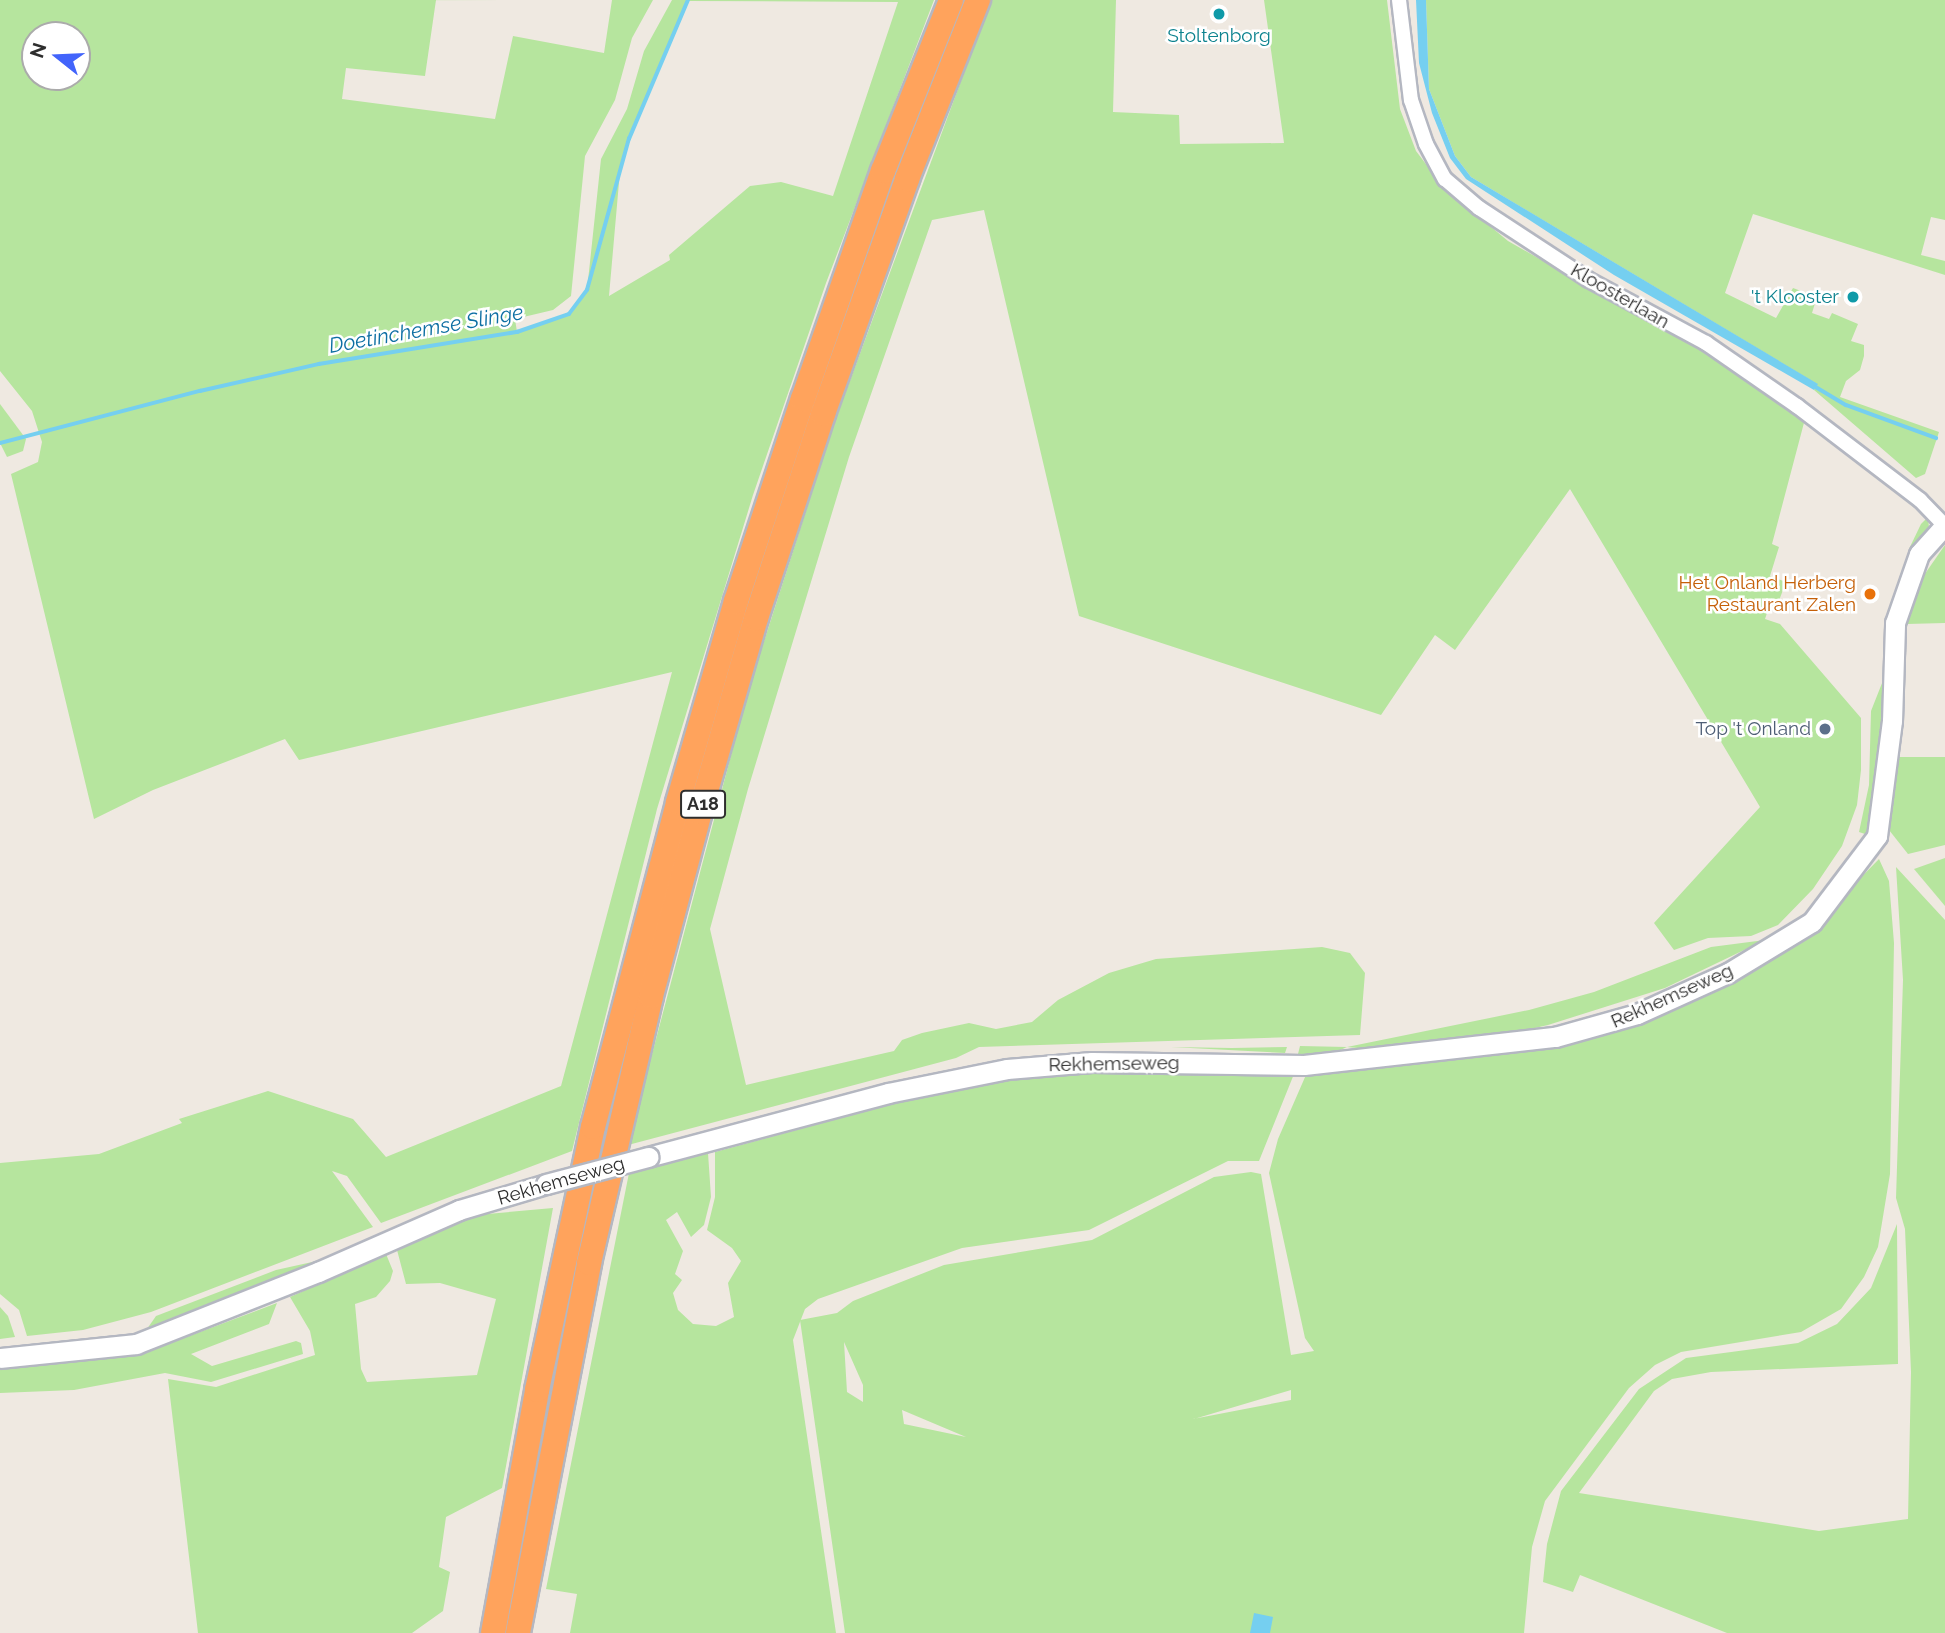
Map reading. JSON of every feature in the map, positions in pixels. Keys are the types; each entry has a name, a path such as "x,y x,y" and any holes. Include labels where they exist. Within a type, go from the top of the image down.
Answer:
{"highway":[{"name":"A18","path":"493,1633 537,1390 593,1127 678,802 736,601 803,399 883,171 951,0"},
{"name":"A18","path":"519,1633 559,1399 600,1210 700,812 756,618 822,414 906,179 978,0"}],"street":[{"name":"Kloosterlaan","path":"1399,0 1411,100 1426,144 1445,179 1479,208 1589,279 1706,344 1797,406 1920,500 1945,525"},
{"name":"Rekhemseweg","path":"0,1358 136,1344 318,1272 459,1210 546,1184 888,1093 1007,1069 1092,1062 1304,1065 1555,1037 1637,1014 1728,973 1812,922 1862,862 1877,836 1892,721 1895,622 1919,554 1945,525"}],"green space":[{"path":"0,0 436,0 425,76 346,68 342,99 495,119 513,36 604,53 612,0 653,0 632,38 615,100 585,156 571,296 553,310 515,319 517,332 569,314 587,290 601,159 627,109 644,51 672,0 934,0 826,283 753,495 657,809 572,1151 381,1223 347,1176 332,1171 373,1227 151,1312 83,1330 27,1336 19,1310 0,1294 0,1163 99,1154 182,1123 179,1119 268,1091 353,1119 386,1157 561,1086 672,672 299,760 285,739 153,790 94,819 11,474 38,462 42,442 32,411 0,371","holes":["688,1 898,2 833,196 781,182 750,186 669,255 670,260 609,296 620,171 629,139"]},
{"path":"991,0 1116,0 1113,112 1179,115 1180,144 1284,143 1264,0 1387,0 1400,109 1416,151 1444,188 1508,241 1695,347 1805,419 1772,544 1779,547 1770,576 1786,582 1777,606 1770,604 1765,619 1780,624 1861,718 1861,770 1857,805 1842,846 1813,889 1778,925 1751,936 1708,938 1674,950 1654,923 1760,807 1570,489 1455,650 1435,635 1381,715 1079,616 984,210 932,220 849,457 748,789 710,929 746,1085 894,1051 902,1040 922,1033 969,1023 996,1029 1032,1022 1058,1000 1109,973 1156,959 1322,947 1350,953 1365,973 1360,1035 979,1047 956,1058 628,1145 748,691 835,421"},
{"path":"1426,0 1945,0 1945,220 1931,217 1921,255 1945,261 1945,275 1753,214 1725,293 1776,318 1793,288 1817,297 1812,313 1829,319 1832,313 1858,324 1851,341 1864,345 1864,356 1860,370 1846,381 1840,397 1939,432 1925,474 1916,478 1814,390 1817,384 1471,177 1455,156 1429,89"},
{"path":"0,404 26,439 23,451 7,457 0,443"},
{"path":"1928,517 1929,528 1909,549 1921,524"},
{"path":"1945,545 1945,623 1907,624 1922,578"},
{"path":"1886,673 1877,816 1871,836 1859,832 1869,785 1871,711"},
{"path":"1893,757 1945,757 1945,845 1908,854 1889,830"},
{"path":"1945,858 1945,906 1914,869"},
{"path":"1879,859 1889,881 1894,943 1890,1174 1878,1247 1864,1277 1841,1309 1801,1332 1681,1352 1655,1365 1629,1388 1545,1501 1532,1547 1524,1633 845,1633 800,1320 837,1313 853,1301 944,1265 1092,1240 1214,1177 1251,1172 1261,1174 1291,1355 1314,1351 1305,1338 1269,1173 1278,1139 1309,1068 1518,1049 1717,987 1799,941","holes":["844,1342 863,1385 863,1402 847,1392","1291,1390 1291,1400 1196,1418","902,1410 966,1437 904,1424"]},
{"path":"1896,867 1945,920 1945,1633 1727,1633 1580,1575 1573,1592 1543,1582 1547,1544 1561,1491 1639,1389 1686,1358 1798,1343 1837,1324 1871,1288 1897,1224 1898,1364 1711,1372 1672,1379 1654,1391 1579,1493 1819,1531 1908,1519 1911,1372 1905,1229 1896,1198 1903,980"},
{"path":"1765,940 1665,988 1548,1025 1499,1036 1368,1049 1347,1047 1529,1010 1594,992 1711,947"},
{"path":"1300,1046 1347,1047 1329,1055 1298,1054"},
{"path":"1171,1047 1232,1048 1287,1047 1285,1053"},
{"path":"1077,1071 1294,1074 1259,1161 1228,1161 1089,1230 962,1248 818,1299 805,1309 793,1340 836,1633 570,1633 577,1594 546,1589 629,1173 708,1153 711,1197 704,1225 691,1237 677,1212 666,1220 683,1251 675,1274 682,1280 673,1293 678,1310 693,1324 716,1326 734,1317 728,1283 741,1261 732,1248 707,1230 715,1197 715,1152 945,1090"},
{"path":"553,1208 502,1488 446,1517 439,1567 450,1572 443,1611 412,1633 198,1633 168,1379 216,1387 315,1355 310,1331 290,1297 386,1254 393,1271 390,1281 376,1297 355,1304 361,1369 367,1382 477,1375 496,1299 440,1283 406,1284 397,1250 465,1216"},
{"path":"344,1255 191,1318 147,1329 156,1316 276,1270"},
{"path":"277,1303 269,1324 191,1354 212,1366 296,1341 301,1343 303,1354 211,1382 165,1373 74,1390 0,1393 0,1370 157,1348"},
{"path":"0,1307 8,1316 15,1337 0,1339"}],"water":[{"path":"1416,0 1426,0 1429,89 1455,156 1471,177 1818,384 1814,390 1614,275 1466,179 1450,158 1432,113 1419,63"},
{"path":"1254,1613 1273,1617 1270,1633 1250,1633"}],"waterway":[{"name":"Doetinchemse Slinge","path":"0,443 200,391 319,364 517,332 569,314 587,290 629,139 688,0"},
{"path":"1816,387 1846,405 1936,438"}],"place":[{"name":"Stoltenborg","path":"1219,14"},
{"name":"'t Klooster","path":"1853,297"},
{"name":"Het Onland Herberg Restaurant Zalen","path":"1870,594"},
{"name":"Top 't Onland","path":"1825,729"}]}
